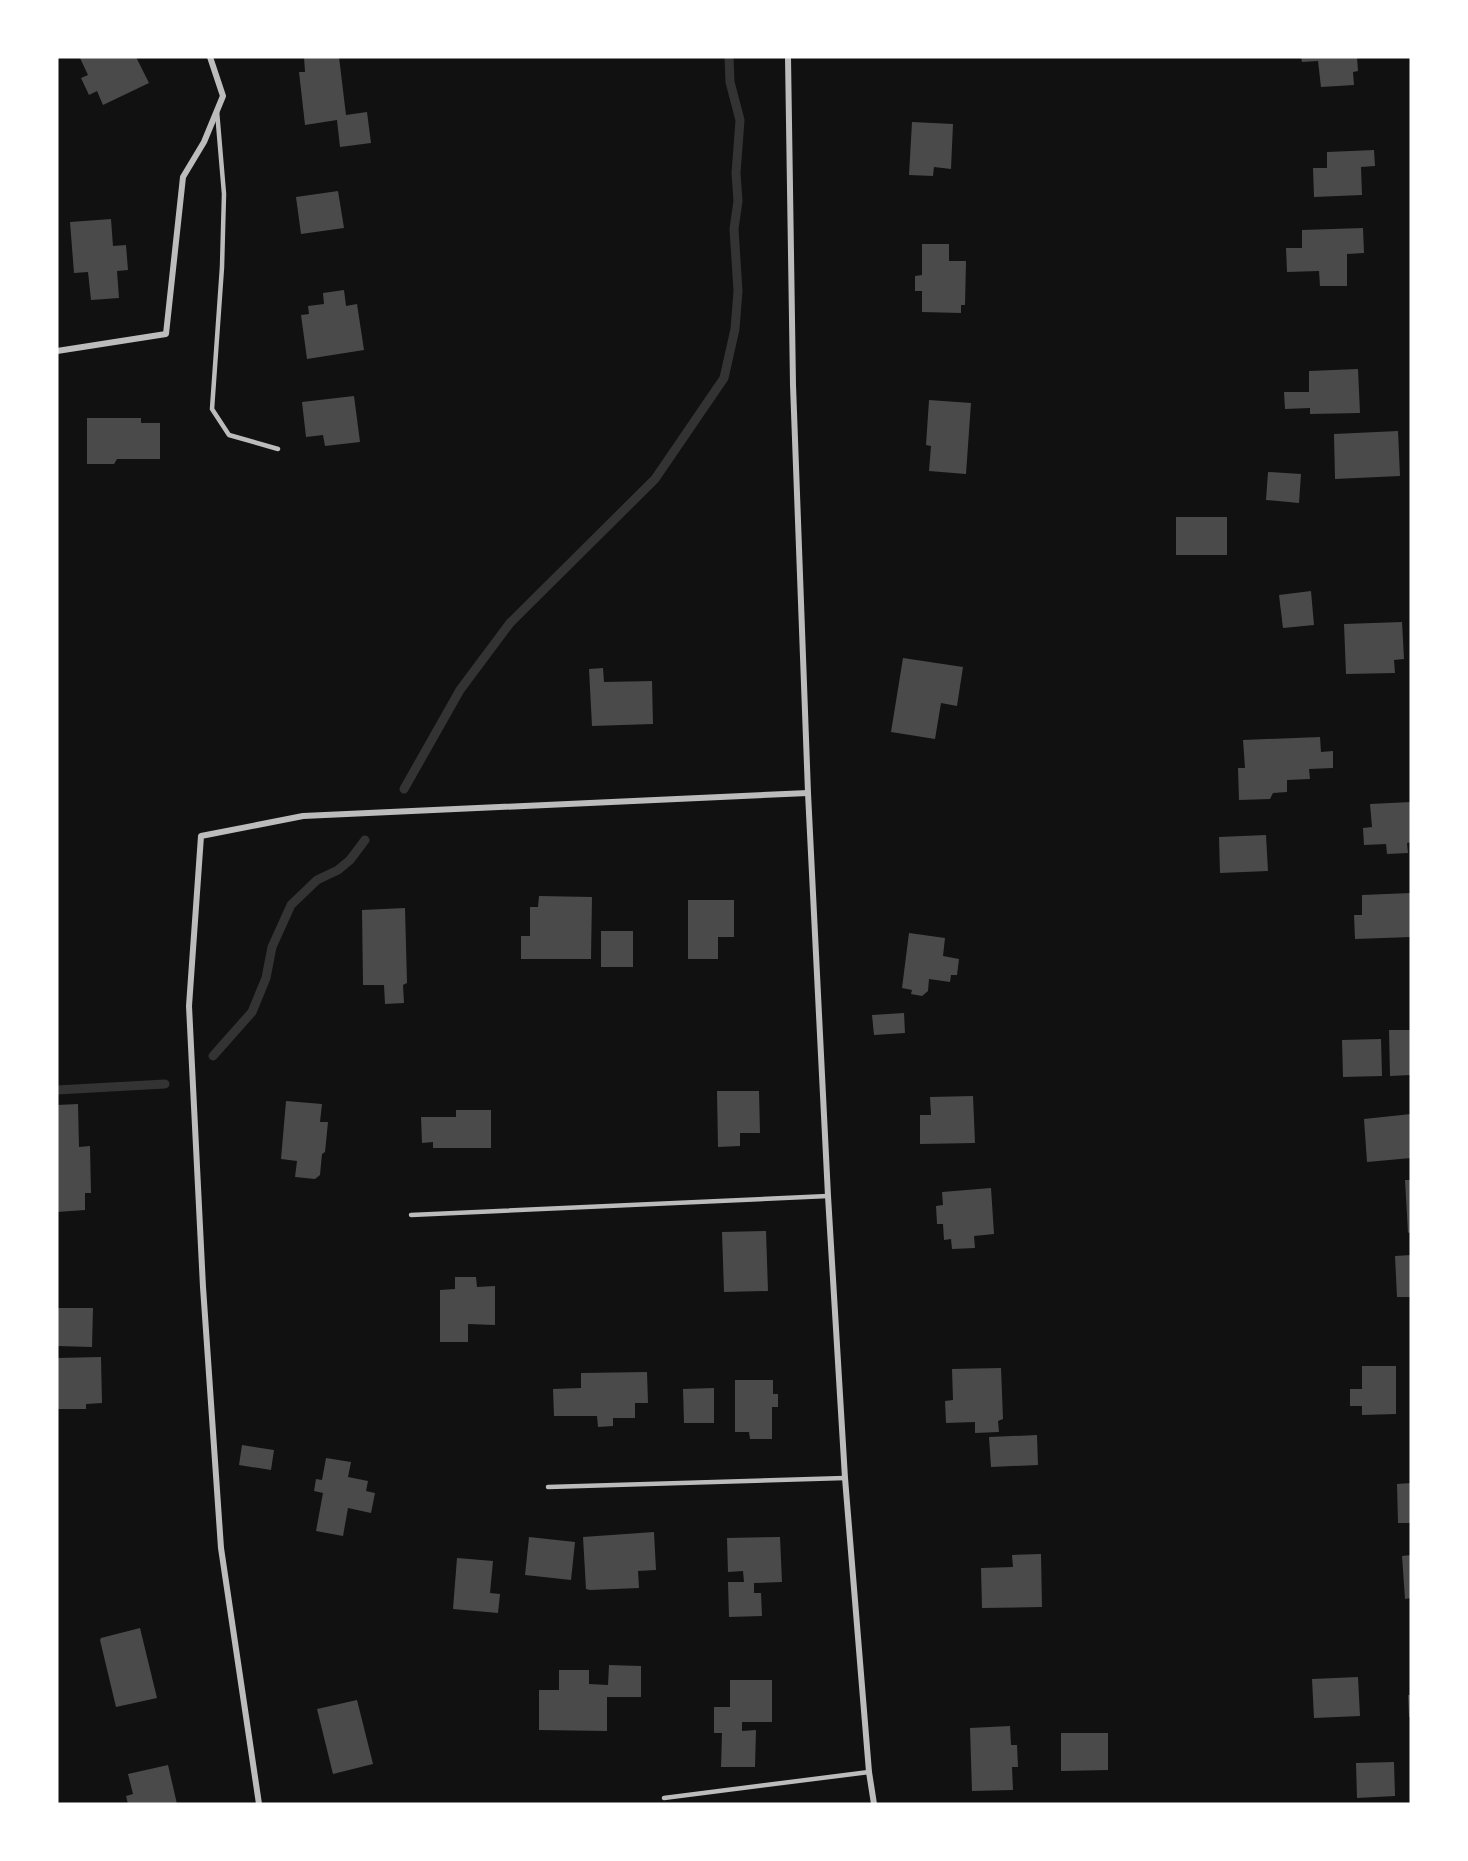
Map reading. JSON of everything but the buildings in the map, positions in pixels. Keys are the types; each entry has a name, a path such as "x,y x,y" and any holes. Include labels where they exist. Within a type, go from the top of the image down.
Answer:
{"street":[{"path":"57,351 166,334 183,177 204,142 223,96 210,57"},
{"path":"788,57 793,385 808,793 845,1478 869,1772 874,1804"},
{"path":"259,1804 221,1548 203,1287 189,1006 201,836 303,816 808,793"}],"lane":[{"path":"217,111 224,194 222,267 212,409 229,435 278,449"},
{"path":"411,1215 828,1196"},
{"path":"548,1487 845,1478"},
{"path":"664,1798 869,1772"}],"waterway":[{"path":"404,789 460,690 510,623 655,479 724,378 735,329 738,291 734,229 738,201 736,173 740,120 730,82 729,57"},
{"path":"213,1056 252,1012 266,978 272,947 291,905 317,880 338,870 350,860 365,840"},
{"path":"57,1090 165,1084"}]}
